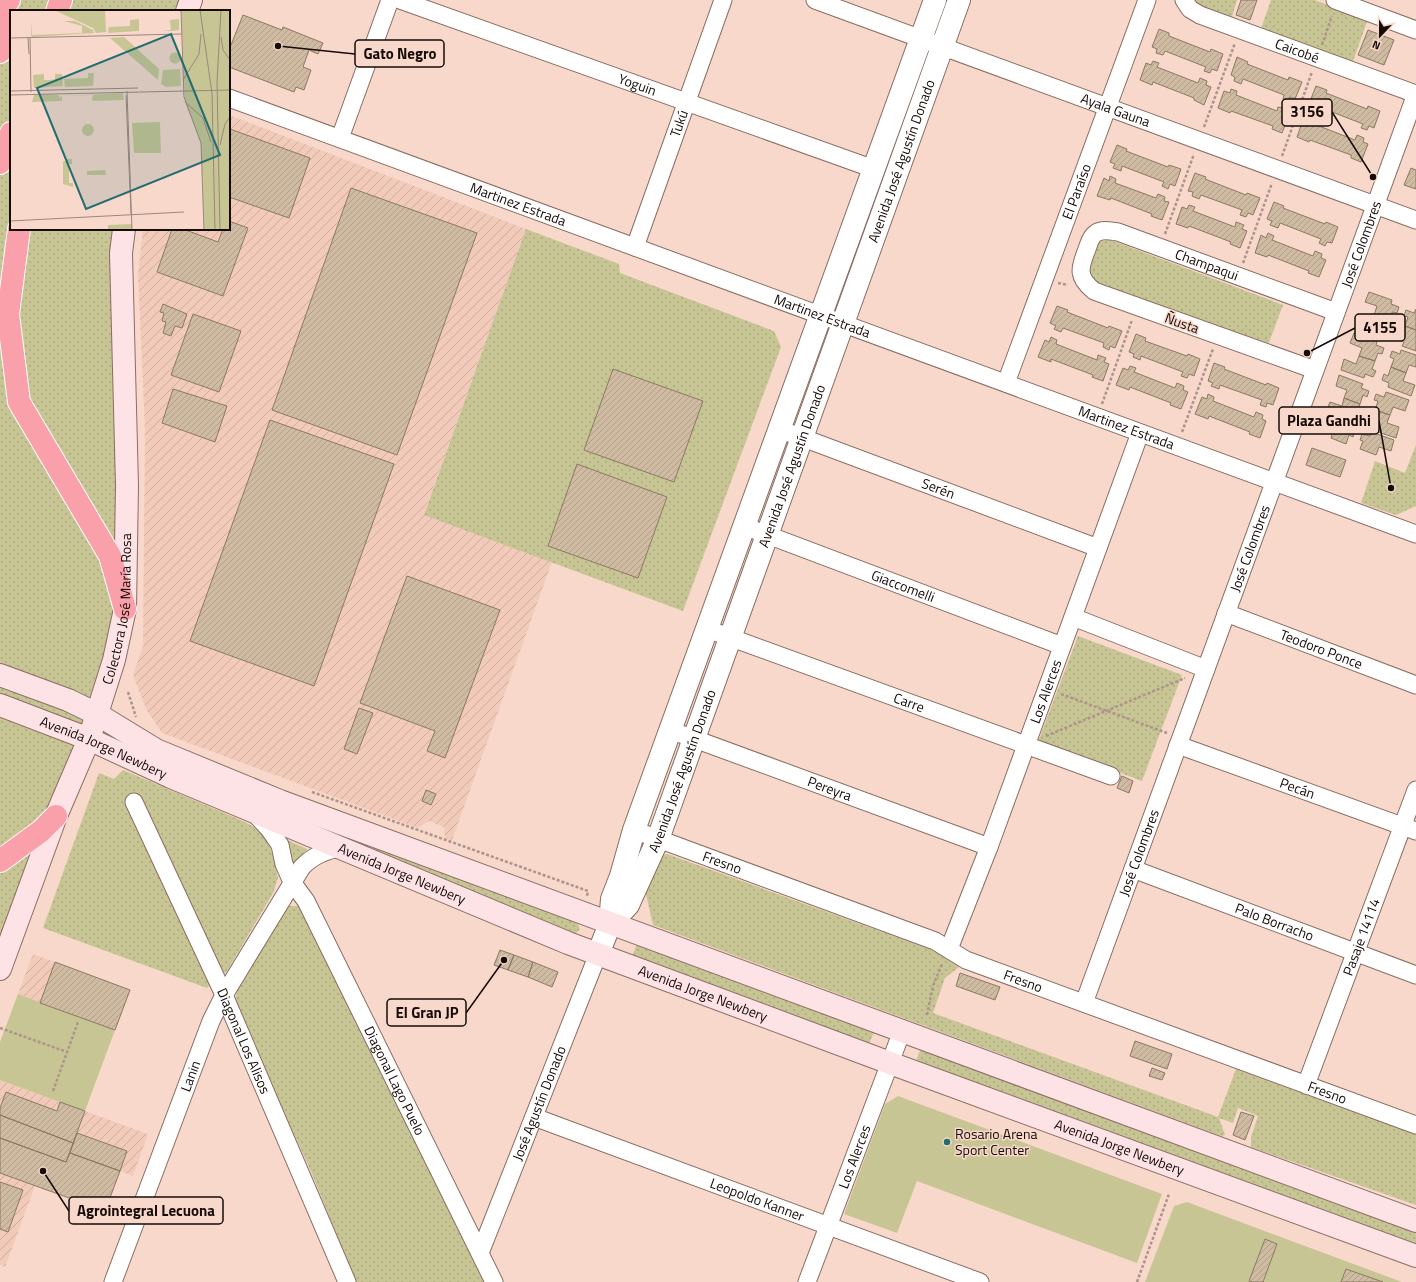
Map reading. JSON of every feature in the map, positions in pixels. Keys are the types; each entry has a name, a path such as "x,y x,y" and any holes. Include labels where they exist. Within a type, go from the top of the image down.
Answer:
{"highway":[{"path":"0,13 9,0"},
{"path":"15,10 19,0"},
{"path":"57,10 62,0"},
{"path":"0,52 10,25"},
{"path":"0,163 10,137"},
{"path":"19,230 8,314 19,402 110,556 125,609"},
{"path":"0,861 41,831 56,816"}],"main road":[{"path":"188,10 191,0"},
{"name":"Colectora José María Rosa","path":"0,969 56,816 89,739 114,660 125,609 127,485 121,253 124,230"},
{"name":"Avenida Jorge Newbery","path":"0,675 68,700 97,714 156,750 234,783 610,924 1416,1221"},
{"name":"Avenida Jorge Newbery","path":"0,705 89,739 171,777 598,954 1416,1256"}],"street":[{"path":"340,138 390,0"},
{"name":"Yoguin","path":"400,0 874,170"},
{"name":"Tukú","path":"635,247 723,0"},
{"name":"Ayala Gauna","path":"815,0 1416,220"},
{"name":"Avenida José Agustín Donado","path":"598,954 610,924 612,900 621,876 634,830 935,0"},
{"name":"Avenida José Agustín Donado","path":"610,924 628,905 658,839 959,0"},
{"name":"El Paraíso","path":"1006,383 1147,0"},
{"name":"Caicobé","path":"1184,0 1190,9 1200,15 1416,94"},
{"path":"1336,1 1416,30"},
{"name":"José Colombres","path":"1084,1003 1416,94"},
{"name":"Martinez Estrada","path":"230,98 1416,534"},
{"name":"Champaqui","path":"1086,250 1091,238 1096,233 1105,230 1118,232 1336,312"},
{"name":"Ñusta","path":"1086,250 1080,267 1082,276 1087,285 1094,291 1315,370"},
{"name":"Serén","path":"780,429 1098,548"},
{"name":"Los Alerces","path":"949,949 989,847 1140,433"},
{"name":"Giaccomelli","path":"744,526 1062,646"},
{"name":"Teodoro Ponce","path":"1226,613 1416,685"},
{"path":"1073,617 1206,669"},
{"name":"Carre","path":"707,629 1111,776"},
{"name":"Pereyra","path":"670,730 989,847"},
{"name":"Pecán","path":"1179,742 1409,829"},
{"name":"Pasaje 14114","path":"1306,1085 1356,952 1409,829 1416,790"},
{"name":"Diagonal Los Alisos","path":"134,802 224,995 347,1282"},
{"name":"Diagonal Lago Puelo","path":"252,810 269,828 280,845 284,864 292,882 306,901 494,1282"},
{"name":"Fresno","path":"634,830 935,941 966,960 1416,1125"},
{"path":"292,882 302,867 311,858 320,853 342,847"},
{"name":"Palo Borracho","path":"1133,869 1416,975"},
{"name":"Lanin","path":"113,1282 211,1021 224,995 292,882"},
{"name":"José Agustín Donado","path":"480,1253 598,954"},
{"name":"Los Alerces","path":"807,1282 902,1031"},
{"name":"Leopoldo Kanner","path":"534,1117 980,1282"}],"path":[{"path":"1317,58 1336,1"},
{"path":"1097,417 1137,306"},
{"path":"1177,446 1218,335"},
{"path":"1026,745 1206,669"},
{"path":"1046,689 1106,711 1179,742"},
{"path":"128,692 135,715 139,720"},
{"path":"308,790 588,891"},
{"path":"927,1015 933,986 949,949"},
{"path":"53,1091 78,1022"},
{"path":"0,1028 67,1052"},
{"path":"1137,1282 1169,1194"}],"shaded area":[{"path":"0,0 191,0 187,10 10,10 10,230 124,230 125,609 0,969"},
{"path":"1190,0 1237,0 1231,20 1196,7"},
{"path":"1271,0 1314,0 1368,19 1352,64 1260,31"},
{"path":"230,115 526,229 424,514 552,562 452,840 445,838 444,827 429,821 418,828 162,733 146,709 133,675 143,646 145,429 138,275 143,230 230,230"},
{"path":"526,229 619,264 620,273 774,331 781,347 683,611 424,515"},
{"path":"1111,240 1283,305 1268,345 1098,283 1091,277 1088,268 1095,246 1102,241"},
{"path":"1416,445 1416,506 1396,515 1361,503 1375,461 1405,473"},
{"path":"1078,636 1182,675 1142,781 1038,742"},
{"path":"123,770 243,821 259,830 267,841 275,860 278,878 273,893 227,971 207,988 43,928 99,773 114,779"},
{"path":"237,796 577,922 580,929 575,934 568,932"},
{"path":"285,840 307,849 294,865"},
{"path":"667,854 935,951 959,967 945,978 933,1013 1218,1117 1236,1069 1416,1133 1416,1205 1251,1147 1251,1137 1258,1116 1238,1108 1233,1123 1219,1118 1225,1135 1221,1136 653,925 646,894 660,856"},
{"path":"286,906 299,906 486,1282 356,1282 310,1169 236,1008 238,983"},
{"path":"637,943 874,1032 869,1044 632,957"},
{"path":"33,954 130,990 115,1030 18,994"},
{"path":"18,994 115,1030 85,1111 0,1080 0,1042"},
{"path":"921,1048 1416,1229 1416,1245 916,1061"},
{"path":"0,1080 148,1134 133,1176 70,1153 66,1162 0,1138"},
{"name":"Rosario Arena Sport Center","path":"898,1096 1162,1194 1137,1263 917,1181 897,1233 844,1214 885,1104"},
{"path":"0,1173 35,1186 5,1267 0,1265"},
{"path":"1187,1202 1402,1282 1145,1282 1174,1206"}],"building":[{"path":"1241,0 1257,0 1250,20 1236,15"},
{"path":"243,15 282,30 283,27 323,43 318,54 309,50 303,67 311,70 304,90 296,87 294,92 230,67 230,48"},
{"path":"1159,29 1169,33 1169,36 1210,52 1211,49 1223,54 1217,71 1212,69 1210,73 1204,71 1206,67 1165,51 1163,55 1156,53 1157,49 1152,47"},
{"path":"1368,30 1394,40 1384,65 1358,55"},
{"path":"1237,57 1248,62 1247,64 1288,80 1289,77 1302,82 1295,99 1290,97 1289,101 1283,99 1284,95 1243,79 1241,84 1234,81 1235,77 1231,75"},
{"path":"1153,61 1159,63 1157,67 1198,83 1200,78 1207,81 1206,85 1211,87 1204,105 1194,100 1194,98 1153,82 1152,85 1140,80 1146,63 1151,65"},
{"path":"1316,86 1327,90 1326,93 1367,109 1368,106 1380,111 1374,128 1369,126 1367,130 1361,128 1363,124 1322,108 1320,112 1313,110 1314,106 1309,104"},
{"path":"1231,89 1237,91 1236,95 1277,111 1278,107 1286,109 1284,113 1289,115 1282,133 1272,129 1273,126 1218,108 1224,91 1230,93"},
{"path":"1310,118 1316,120 1314,124 1355,140 1357,135 1364,138 1363,142 1368,144 1361,162 1351,158 1351,155 1310,140 1309,142 1297,137 1303,120 1308,122"},
{"path":"230,129 310,158 289,218 230,197"},
{"path":"1117,145 1127,149 1126,151 1168,167 1169,165 1181,169 1175,186 1170,184 1168,189 1162,186 1164,182 1122,166 1121,171 1113,168 1115,164 1110,162"},
{"path":"1411,168 1416,170 1416,189 1404,185"},
{"path":"1195,173 1206,177 1205,179 1246,195 1247,193 1260,198 1253,215 1248,213 1246,217 1240,215 1242,210 1201,195 1199,199 1192,196 1193,192 1188,191"},
{"path":"1110,176 1116,179 1115,183 1156,198 1158,194 1165,197 1164,201 1169,202 1162,220 1151,216 1152,214 1111,198 1110,200 1097,196 1104,178 1109,181"},
{"path":"351,188 477,233 397,455 272,410"},
{"path":"1274,202 1284,206 1283,208 1325,224 1326,222 1338,227 1332,243 1327,242 1325,246 1319,243 1321,239 1280,223 1278,228 1270,225 1272,221 1267,219"},
{"path":"1189,205 1195,207 1193,211 1235,227 1236,222 1244,225 1242,229 1247,231 1240,248 1230,244 1231,242 1189,226 1188,228 1176,224 1182,207 1187,209"},
{"path":"230,221 248,228 223,296 157,272 172,230 186,230 218,242 223,230 230,230"},
{"path":"1268,233 1274,236 1272,240 1313,256 1315,251 1322,254 1321,258 1326,260 1319,277 1308,273 1309,271 1268,255 1267,257 1255,253 1261,235 1266,238"},
{"path":"1369,292 1392,300 1391,304 1399,307 1397,313 1393,312 1390,320 1374,315 1377,306 1365,302"},
{"path":"163,304 187,314 182,328 175,326 171,336 163,333 166,322 162,321 164,313 160,312"},
{"path":"1057,306 1068,310 1067,312 1108,328 1109,326 1122,331 1115,348 1110,346 1109,350 1103,347 1104,343 1063,328 1061,332 1054,329 1056,326 1050,323"},
{"path":"1416,309 1416,330 1405,326 1408,317 1404,316 1406,310 1414,313"},
{"path":"193,314 241,331 219,392 171,375"},
{"path":"1405,326 1416,330 1416,351 1402,346 1404,342 1396,339 1398,333 1402,334"},
{"path":"1354,333 1377,341 1376,345 1384,348 1382,354 1378,353 1375,361 1359,356 1362,348 1350,343"},
{"path":"1136,334 1146,338 1145,341 1200,359 1194,376 1189,374 1187,378 1181,376 1183,372 1141,356 1140,360 1133,357 1134,354 1129,352"},
{"path":"1051,337 1057,340 1056,344 1097,360 1098,355 1106,358 1104,362 1109,364 1103,381 1092,377 1093,375 1051,359 1051,362 1038,357 1045,340 1049,342"},
{"path":"1401,350 1416,355 1416,367 1409,365 1406,373 1391,367 1394,359 1390,357 1392,351 1400,354"},
{"path":"1359,356 1375,361 1372,369 1376,371 1373,377 1365,374 1364,378 1341,370 1344,359 1356,364"},
{"path":"1214,363 1225,367 1224,369 1266,385 1267,383 1279,388 1273,405 1267,403 1266,407 1260,405 1262,400 1220,385 1219,389 1211,386 1213,383 1208,381"},
{"path":"1130,366 1136,368 1134,372 1175,388 1177,383 1184,386 1183,390 1188,392 1181,409 1170,405 1171,403 1130,387 1129,390 1116,385 1123,368 1128,370"},
{"path":"1391,367 1406,373 1403,381 1415,385 1411,396 1388,387 1389,383 1382,380 1384,374 1388,376"},
{"path":"613,369 703,401 674,482 584,450"},
{"path":"1339,375 1363,384 1361,388 1369,391 1367,397 1363,395 1360,404 1344,398 1347,390 1336,386"},
{"path":"173,389 227,406 215,442 162,423"},
{"path":"1386,392 1409,400 1405,411 1393,407 1390,415 1375,410 1378,401 1374,400 1376,394 1384,397"},
{"path":"1208,394 1214,397 1213,401 1254,417 1256,412 1263,415 1262,419 1266,421 1260,438 1249,434 1250,432 1209,416 1208,419 1195,414 1202,397 1207,399"},
{"path":"1344,398 1360,404 1357,412 1361,413 1359,420 1351,417 1349,421 1326,412 1330,402 1342,406"},
{"path":"1375,410 1390,415 1387,423 1399,427 1396,438 1372,430 1374,425 1366,422 1368,417 1372,418"},
{"path":"1325,415 1348,424 1347,428 1355,431 1353,437 1349,435 1346,444 1331,438 1333,430 1321,426"},
{"path":"270,420 394,464 314,686 190,641"},
{"path":"1371,432 1394,440 1391,451 1379,447 1376,455 1360,449 1363,441 1360,440 1362,434 1370,436"},
{"path":"1312,448 1346,460 1340,477 1306,465"},
{"path":"577,464 667,497 638,578 548,546"},
{"path":"407,576 500,610 445,758 427,751 435,731 360,703"},
{"path":"359,708 373,713 357,754 344,749"},
{"path":"1122,776 1133,781 1129,793 1117,788"},
{"path":"426,790 436,794 431,805 422,801"},
{"path":"500,950 514,955 508,970 494,965"},
{"path":"514,955 533,962 528,977 508,970"},
{"path":"55,962 130,990 115,1030 40,1003"},
{"path":"533,962 558,972 552,987 528,977"},
{"path":"960,973 1000,987 995,1000 956,986"},
{"path":"1135,1041 1172,1054 1167,1069 1130,1056"},
{"path":"1152,1068 1165,1073 1162,1080 1149,1076"},
{"path":"6,1092 57,1111 60,1102 85,1111 73,1143 0,1115 0,1108"},
{"path":"1241,1112 1254,1116 1245,1140 1233,1135"},
{"path":"0,1115 73,1143 66,1162 0,1138"},
{"path":"77,1133 127,1151 120,1171 70,1153"},
{"path":"0,1138 66,1162 70,1153 120,1171 105,1211 0,1173"},
{"path":"0,1182 23,1190 8,1232 0,1229"},
{"path":"1265,1239 1277,1244 1263,1282 1249,1281"},
{"path":"1346,1269 1383,1282 1341,1282"}],"place":[{"name":"Gato Negro","path":"278,46"},
{"name":"3156","path":"1373,177"},
{"name":"4155","path":"1307,353"},
{"name":"Plaza Gandhi","path":"1391,488"},
{"name":"El Gran JP","path":"504,960"},
{"name":"Rosario Arena Sport Center","path":"947,1142"},
{"name":"Agrointegral Lecuona","path":"43,1171"}]}
